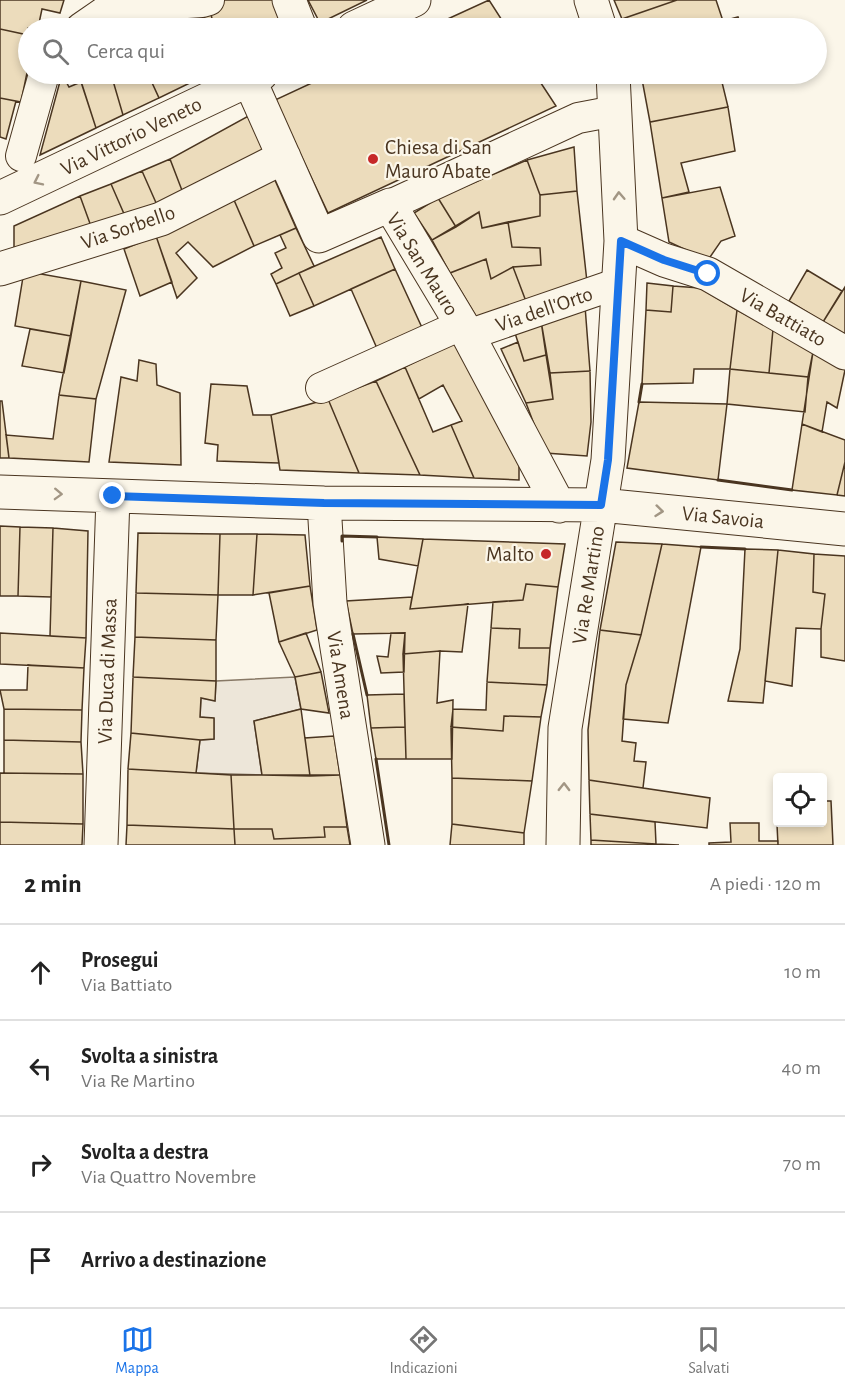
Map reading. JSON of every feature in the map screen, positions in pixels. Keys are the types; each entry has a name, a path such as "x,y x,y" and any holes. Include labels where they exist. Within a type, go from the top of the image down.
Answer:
{"street":[{"path":"96,18 110,8 209,0"},
{"path":"289,0 296,18"},
{"path":"375,18 414,0"},
{"path":"591,0 597,18"},
{"path":"21,156 41,84"},
{"name":"Via Vittorio Veneto","path":"0,198 238,84"},
{"name":"Via San Mauro","path":"258,84 284,157 319,236 390,206 465,330 559,506"},
{"name":"Via Re Martino","path":"562,845 565,728 608,460 621,241 614,84"},
{"path":"390,206 578,118 615,111"},
{"name":"Via Sorbello","path":"0,269 161,219 284,157"},
{"name":"Via Battiato","path":"621,241 664,260 708,274 845,353"},
{"name":"Via dell'Orto","path":"321,388 465,330 619,283"},
{"name":"Via Savoia","path":"0,492 324,503 601,505 845,529"},
{"name":"Via Duca di Massa","path":"101,845 113,496"},
{"name":"Via Amena","path":"324,503 330,603 368,845"}],"shaded area":[{"path":"295,677 301,709 254,721 262,775 196,773 200,740 214,739 214,719 200,717 201,698 215,700 216,681"}],"building":[{"path":"0,0 64,0 60,13 42,9 40,18 18,18 18,33 0,29"},
{"path":"225,0 274,0 283,18 212,18 209,5"},
{"path":"308,0 367,0 330,18 317,18"},
{"path":"489,0 501,18 450,18"},
{"path":"614,0 677,0 625,18 622,18"},
{"path":"677,0 716,0 722,18 625,18"},
{"path":"209,5 212,18 166,18"},
{"path":"0,29 18,33 18,84 25,84 21,102 0,98"},
{"path":"59,84 67,84 69,87 82,84 96,128 40,155"},
{"path":"82,84 114,84 123,115 96,128"},
{"path":"114,84 153,84 159,98 123,115"},
{"path":"153,84 188,84 159,98"},
{"name":"Chiesa di San Mauro Abate","path":"309,84 542,84 556,106 328,213 275,100"},
{"path":"643,84 722,84 728,107 650,122"},
{"path":"0,98 16,101 6,139 0,137"},
{"path":"728,107 735,151 681,163 689,192 662,198 650,122"},
{"path":"252,114 269,151 183,193 170,159"},
{"path":"574,147 577,191 540,195 527,160"},
{"path":"170,159 183,193 157,205 142,171"},
{"path":"527,160 540,195 540,216 482,228 479,212 456,227 438,198"},
{"path":"142,171 157,205 125,216 111,184"},
{"path":"274,178 296,228 254,246 234,200"},
{"path":"111,184 125,216 92,229 80,196"},
{"path":"720,187 735,236 721,241 708,260 669,242 662,198"},
{"path":"577,191 587,282 527,304 513,267 541,265 540,248 512,247 508,222 540,216 540,195"},
{"path":"80,196 92,229 14,250 14,226"},
{"path":"438,198 456,227 432,240 414,213"},
{"path":"234,200 254,246 213,267 188,242 176,253 197,278 177,298 156,236"},
{"path":"479,212 482,228 508,222 512,247 540,248 541,265 513,267 491,279 486,259 450,273 432,240"},
{"path":"296,228 314,266 276,284 271,274 282,268 275,253 286,248 280,235"},
{"path":"156,236 172,282 140,296 124,249"},
{"path":"381,237 395,269 314,306 299,273"},
{"path":"486,259 491,279 513,267 527,304 477,318 450,273"},
{"path":"395,269 424,332 379,353 351,289"},
{"path":"807,270 842,291 823,322 789,301"},
{"path":"24,271 81,281 71,336 15,326"},
{"path":"299,273 314,306 290,316 276,284"},
{"path":"81,281 126,290 96,399 59,395"},
{"path":"647,283 673,286 671,312 646,310"},
{"path":"673,286 700,288 737,310 730,369 694,369 693,383 642,384 646,310 671,312"},
{"path":"845,287 845,335 823,322"},
{"path":"585,306 590,371 550,373 541,321"},
{"path":"737,310 773,329 769,373 730,369"},
{"path":"541,321 546,355 524,361 514,330"},
{"path":"30,329 71,336 64,373 22,366"},
{"path":"773,329 813,352 808,377 769,373"},
{"path":"455,342 519,458 519,480 474,478 451,425 462,421 443,385 419,399 405,367"},
{"path":"518,342 524,361 546,355 553,399 526,403 501,349"},
{"path":"813,352 845,370 837,408 827,402 822,432 802,424"},
{"path":"139,360 156,364 157,385 180,393 181,465 109,462 121,377 137,381"},
{"path":"405,367 433,432 451,425 474,478 420,475 376,381"},
{"path":"730,369 808,377 805,412 727,404"},
{"path":"590,371 591,422 587,456 545,453 526,403 553,399 550,373"},
{"path":"376,381 420,475 359,473 328,399"},
{"path":"211,384 247,386 253,415 271,415 279,463 217,461 218,445 205,443"},
{"path":"59,395 96,399 89,462 9,458 6,435 53,439"},
{"path":"328,399 359,473 280,470 271,415"},
{"path":"0,401 2,401 9,458 0,458"},
{"path":"639,402 727,404 718,480 627,468"},
{"path":"802,424 845,440 845,462 837,495 792,490"},
{"path":"845,462 845,496 837,495"},
{"path":"0,526 20,527 18,596 0,596"},
{"path":"20,527 53,528 51,597 18,596"},
{"path":"53,528 88,531 86,638 50,636"},
{"path":"138,533 220,534 218,595 136,593"},
{"path":"220,534 257,534 253,595 218,595"},
{"path":"257,534 305,535 310,586 253,595"},
{"path":"377,537 423,539 418,566 379,559"},
{"path":"423,539 565,544 558,587 526,584 523,600 410,609"},
{"path":"616,542 662,544 641,635 600,630"},
{"path":"662,544 701,547 668,723 623,719 626,685 641,635"},
{"path":"745,549 778,550 763,703 728,701 740,649"},
{"path":"778,550 814,554 813,592 825,594 821,629 796,628 792,686 765,681"},
{"path":"814,554 845,556 845,661 821,657 825,594 813,592"},
{"path":"526,584 558,587 550,648 519,648 520,629 491,628 493,602 523,600"},
{"path":"310,586 317,630 279,642 269,593"},
{"path":"136,593 218,595 216,640 135,637"},
{"path":"412,597 410,609 468,604 462,652 403,654 405,633 353,634 346,601"},
{"path":"491,628 520,629 519,648 550,648 547,685 487,682"},
{"path":"600,630 641,635 626,685 622,741 636,743 634,761 646,762 643,788 589,780 588,730"},
{"path":"0,633 86,638 84,668 0,664"},
{"path":"306,633 321,672 295,677 279,642"},
{"path":"391,633 405,633 404,672 381,673 377,656 388,657"},
{"path":"135,637 216,640 216,681 133,677"},
{"path":"440,651 437,703 453,700 452,759 406,759 403,654"},
{"path":"28,665 84,668 82,710 4,709 0,690 27,690"},
{"path":"321,672 329,713 301,709 295,677"},
{"path":"133,677 216,681 215,701 201,698 200,717 214,718 214,739 200,740 131,733"},
{"path":"487,682 547,685 541,717 504,716 503,731 451,727 453,709 486,710"},
{"path":"404,694 405,727 371,728 367,695"},
{"path":"4,709 82,710 81,742 4,740"},
{"path":"301,709 310,776 262,775 254,721"},
{"path":"504,716 541,717 532,781 452,778 451,727 503,731"},
{"path":"405,727 406,759 376,759 371,728"},
{"path":"131,733 200,740 196,773 128,769"},
{"path":"334,736 340,775 310,776 305,738"},
{"path":"4,740 81,742 83,774 4,773"},
{"path":"128,769 231,775 234,829 127,825"},
{"path":"0,773 83,774 83,824 0,822"},
{"path":"231,775 340,775 347,827 324,827 325,837 274,839 272,829 234,829"},
{"path":"452,778 532,781 524,833 452,824"},
{"path":"589,780 710,798 707,828 590,814"},
{"path":"827,801 831,801 833,845 778,845 777,827 827,827"},
{"path":"590,814 655,822 656,844 591,840"},
{"path":"0,822 83,824 82,845 0,845"},
{"path":"730,823 759,823 759,841 778,841 778,845 709,845 709,843 731,842"},
{"path":"452,824 524,833 524,845 450,845"},
{"path":"127,825 234,829 235,845 126,845"},
{"path":"324,827 347,827 350,845 235,845 234,829 272,829 274,839 325,837"},
{"path":"591,840 656,844 679,845 591,845"}],"wall":[{"path":"639,402 642,384"},
{"path":"718,480 792,490"},
{"path":"342,541 342,536 377,537"},
{"path":"701,547 745,549"},
{"path":"353,634 367,695"},
{"path":"376,759 389,845"}],"place":[{"name":"Chiesa di San Mauro Abate","path":"373,159"},
{"name":"Malto","path":"546,554"}],"route":[{"path":"113,496 324,503 601,505 608,460 621,241 664,260 708,274"}]}
